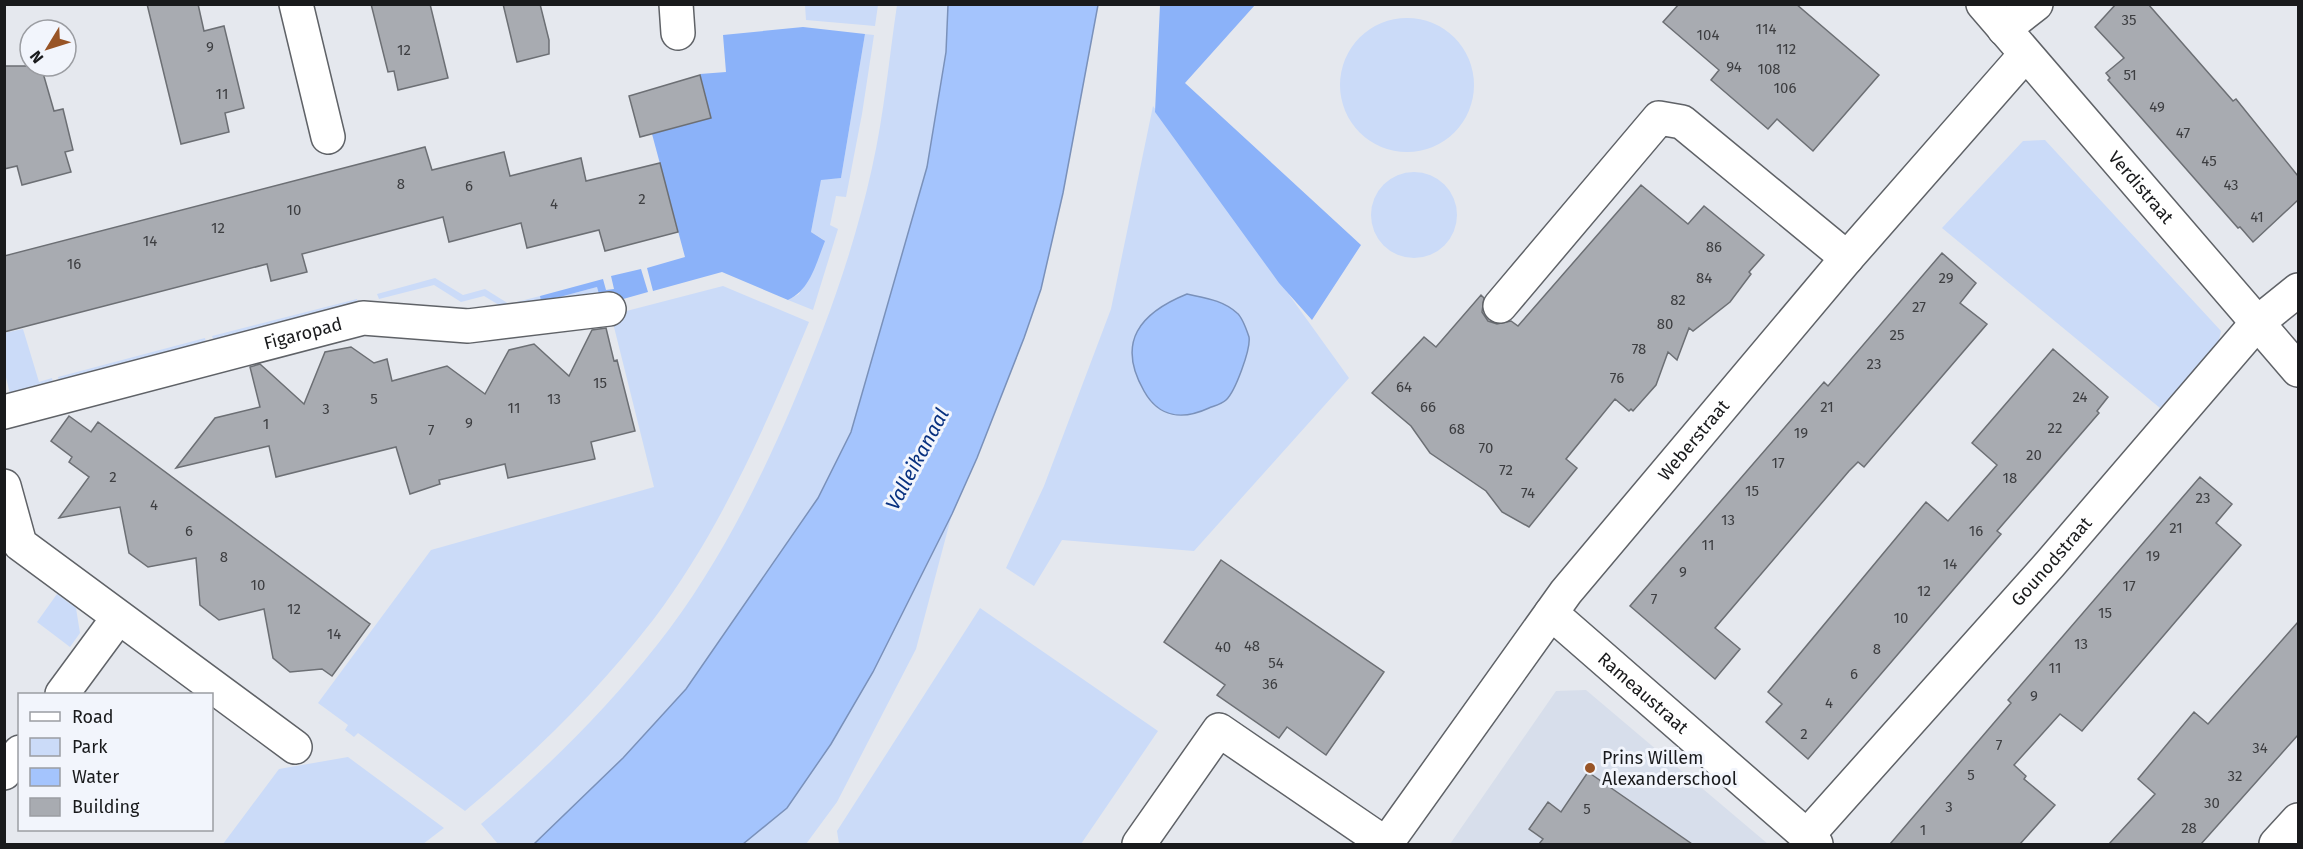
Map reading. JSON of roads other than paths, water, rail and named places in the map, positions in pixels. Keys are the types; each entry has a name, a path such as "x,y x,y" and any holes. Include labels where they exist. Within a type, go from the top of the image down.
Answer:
{"street":[{"path":"296,4 328,137"},
{"name":"Verdistraat","path":"1983,4 2298,370"},
{"path":"2004,29 2036,4"},
{"name":"Weberstraat","path":"1386,844 1551,613 1847,258 2025,54"},
{"path":"1500,306 1659,118 1682,122 1847,258"},
{"name":"Gounodstraat","path":"1811,841 2257,323 2298,290"},
{"name":"Figaropad","path":"4,412 363,318 468,326 609,309"},
{"path":"4,486 20,544 295,747"},
{"name":"Rameaustraat","path":"1551,613 1811,841"},
{"path":"63,693 118,618"},
{"path":"1139,844 1219,730 1386,844"},
{"path":"4,773 18,755"},
{"path":"2276,844 2298,820"}],"water":[{"name":"Valleikanaal","path":"948,5 1098,5 1063,193 1041,289 977,458 952,514 873,672 831,744 787,808 743,844 534,844 623,758 686,689 818,498 851,432 927,167 946,52"},
{"path":"1187,294 1214,300 1232,309 1242,321 1249,337 1249,343 1238,380 1226,400 1199,412 1181,415 1164,411 1150,400 1136,374 1132,358 1137,331 1145,320 1157,310"}],"place":[{"name":"Prins Willem Alexanderschool","path":"1590,768"}]}
